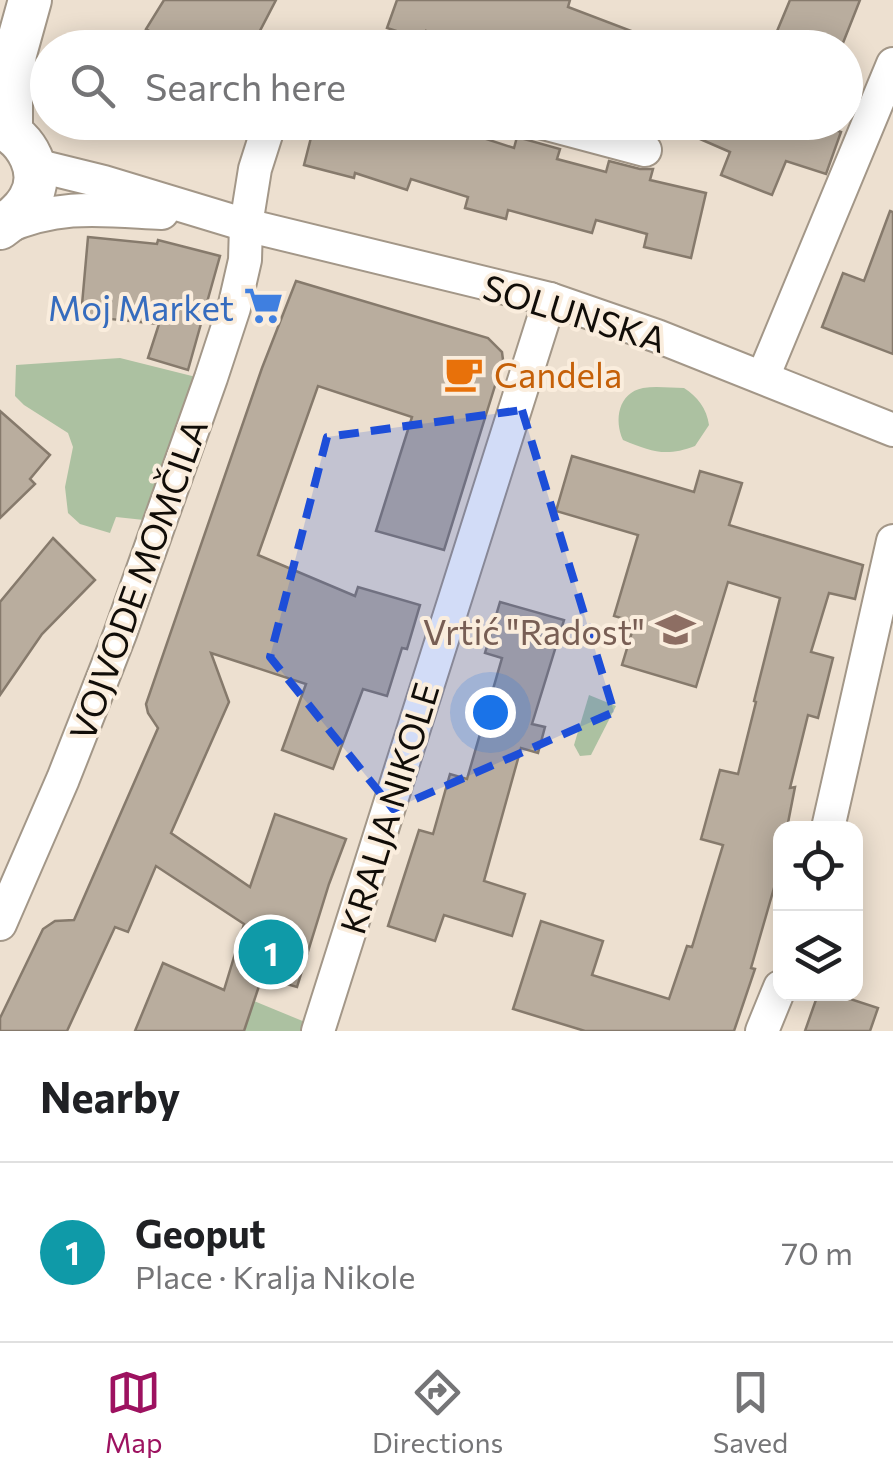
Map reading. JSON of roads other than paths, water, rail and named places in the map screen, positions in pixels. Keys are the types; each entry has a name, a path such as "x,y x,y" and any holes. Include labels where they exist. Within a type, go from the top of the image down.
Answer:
{"main road":[{"path":"0,22 15,0"},
{"path":"0,229 21,212 32,198 34,186 15,140 11,89 15,54 30,0"}],"street":[{"path":"863,136 893,64"},
{"name":"SOLUNSKA","path":"15,140 43,168 232,220 550,299 763,376 893,430"},
{"path":"232,220 265,140"},
{"path":"608,140 645,150"},
{"path":"763,376 861,140"},
{"name":"SOLUNSKA","path":"0,229 53,211 79,209 232,220"},
{"name":"VOJVODE MOMČILA","path":"0,924 120,634 211,378 245,260 232,220"},
{"name":"KRALJA NIKOLE","path":"318,1031 550,299"},
{"path":"830,821 893,541"},
{"path":"762,1031 774,1001"}],"place":[{"name":"Moj Market","path":"264,306"},
{"name":"Candela","path":"464,373"},
{"name":"Vrtić \"Radost\"","path":"675,630"},
{"name":"Geoput","path":"271,952"}]}
